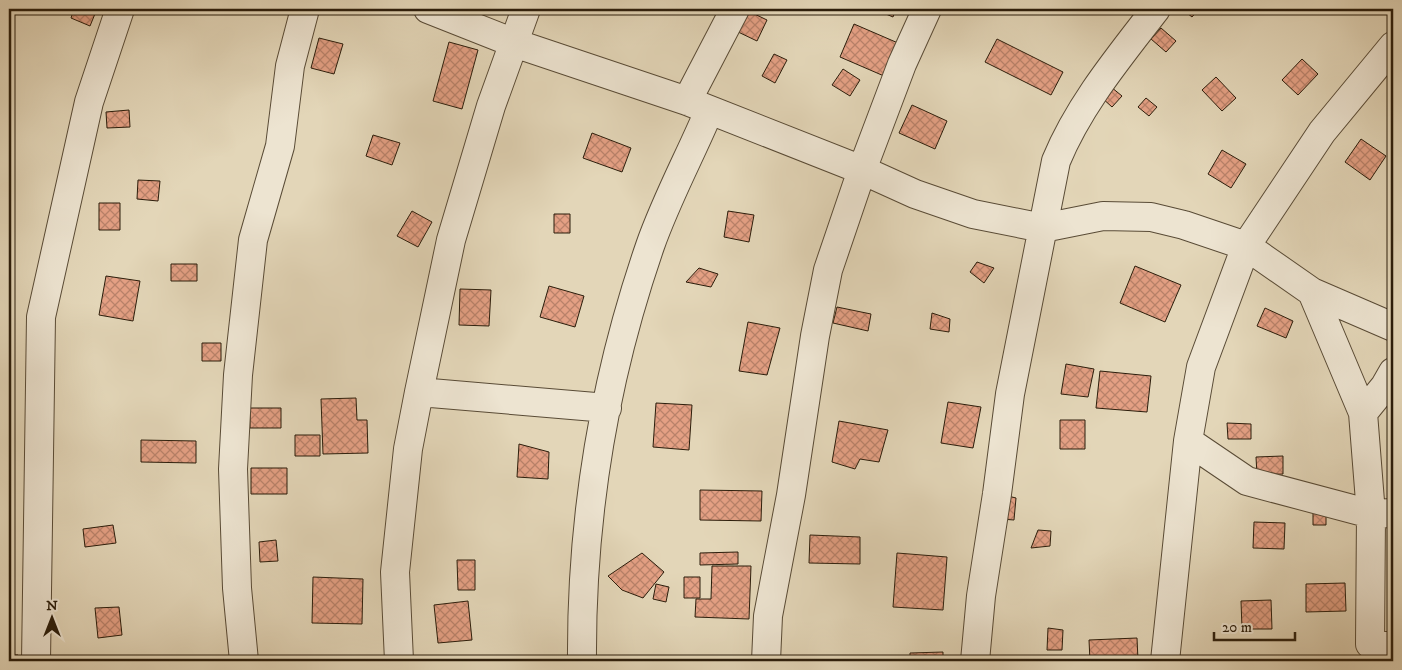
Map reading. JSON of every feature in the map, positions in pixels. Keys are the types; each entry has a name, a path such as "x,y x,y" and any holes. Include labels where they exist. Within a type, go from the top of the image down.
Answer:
{"street":[{"path":"36,661 41,316 89,102 120,9"},
{"path":"244,661 237,588 233,469 238,375 253,240 280,146 290,66 305,9"},
{"path":"428,9 514,43 698,106 862,170 915,194 972,214 1044,228 1103,216 1152,217 1184,225 1246,246 1312,292 1393,327"},
{"path":"399,661 395,572 408,449 419,392 451,240 491,106 526,9"},
{"path":"582,661 588,520 601,428 634,297 651,244 698,106 736,9"},
{"path":"766,661 768,616 791,495 815,336 828,270 862,170 902,64 927,9"},
{"path":"975,661 981,596 1010,394 1044,228 1046,202 1056,161 1066,137 1109,69 1156,9"},
{"path":"1165,661 1188,441 1201,367 1246,246 1322,132 1393,46"},
{"path":"1312,292 1362,413 1382,514 1378,650"},
{"path":"1362,413 1385,386 1393,372"},
{"path":"419,392 607,408"},
{"path":"1188,441 1247,481 1382,514"}],"building":[{"path":"74,9 97,9 90,26 71,18"},
{"path":"744,9 767,20 757,41 734,30"},
{"path":"874,9 896,9 893,17"},
{"path":"1182,9 1199,9 1192,17"},
{"path":"854,24 898,43 884,76 840,57"},
{"path":"1161,28 1176,41 1166,52 1151,39"},
{"path":"319,38 343,44 334,74 311,68"},
{"path":"997,39 1063,72 1051,95 985,62"},
{"path":"449,42 478,50 462,109 433,101"},
{"path":"774,54 787,60 775,83 762,76"},
{"path":"1302,59 1318,74 1298,95 1282,80"},
{"path":"843,69 860,80 850,96 832,85"},
{"path":"1216,77 1236,98 1222,111 1202,90"},
{"path":"1111,87 1122,96 1112,107 1101,97"},
{"path":"1146,98 1157,107 1149,116 1138,107"},
{"path":"912,105 947,121 935,149 899,133"},
{"path":"129,110 130,127 107,128 106,112"},
{"path":"592,133 631,148 622,172 583,158"},
{"path":"373,135 400,143 392,165 366,156"},
{"path":"1361,139 1386,156 1370,180 1345,162"},
{"path":"1222,150 1246,164 1231,188 1208,174"},
{"path":"138,180 160,181 158,201 137,199"},
{"path":"99,203 120,203 120,230 99,230"},
{"path":"412,211 432,222 418,247 397,236"},
{"path":"728,211 754,215 749,242 724,237"},
{"path":"554,214 570,214 570,233 554,233"},
{"path":"977,262 994,268 984,283 970,272"},
{"path":"171,264 197,264 197,281 171,281"},
{"path":"1135,266 1181,285 1165,322 1120,303"},
{"path":"699,268 718,274 711,287 686,282"},
{"path":"106,276 140,281 133,321 99,315"},
{"path":"549,286 584,296 575,327 540,317"},
{"path":"460,289 491,290 489,326 459,325"},
{"path":"837,307 871,314 868,331 833,323"},
{"path":"1265,308 1293,321 1286,338 1257,326"},
{"path":"932,313 950,319 949,332 930,329"},
{"path":"748,322 780,328 767,375 739,371"},
{"path":"202,343 221,343 221,361 202,361"},
{"path":"1066,364 1094,369 1088,397 1061,394"},
{"path":"1100,371 1151,376 1147,412 1096,408"},
{"path":"356,398 357,420 367,420 368,453 323,454 321,399"},
{"path":"948,402 981,407 973,448 941,443"},
{"path":"656,403 692,405 689,450 653,447"},
{"path":"250,408 281,408 281,428 250,428"},
{"path":"1060,420 1085,420 1085,449 1060,449"},
{"path":"839,421 888,430 879,462 860,459 855,469 832,462"},
{"path":"1227,423 1251,424 1251,439 1228,439"},
{"path":"295,435 320,435 320,456 295,456"},
{"path":"141,440 196,441 196,463 141,462"},
{"path":"519,444 549,452 548,479 517,477"},
{"path":"1283,456 1283,474 1257,475 1256,457"},
{"path":"251,468 287,468 287,494 251,494"},
{"path":"700,490 762,491 761,521 700,520"},
{"path":"1008,496 1016,498 1014,520 1001,519"},
{"path":"1313,510 1326,510 1326,525 1313,525"},
{"path":"1254,522 1285,523 1284,549 1253,548"},
{"path":"113,525 116,543 85,547 83,529"},
{"path":"1038,530 1051,531 1050,546 1031,548"},
{"path":"810,535 860,537 860,564 809,563"},
{"path":"276,540 278,561 260,562 259,542"},
{"path":"738,552 738,564 700,565 700,553"},
{"path":"642,553 664,572 643,598 622,590 608,576"},
{"path":"897,553 947,557 943,610 893,607"},
{"path":"457,560 475,560 475,590 458,590"},
{"path":"712,566 751,566 749,619 695,617 696,599 711,599"},
{"path":"313,577 363,579 362,624 312,623"},
{"path":"684,577 700,577 700,598 684,598"},
{"path":"1345,583 1346,611 1306,612 1306,584"},
{"path":"656,584 669,587 666,602 653,599"},
{"path":"1271,600 1272,629 1242,629 1241,601"},
{"path":"468,601 472,640 438,643 434,605"},
{"path":"119,607 122,635 98,638 95,608"},
{"path":"1048,628 1063,630 1062,650 1047,650"},
{"path":"1137,638 1138,660 1090,661 1089,640"},
{"path":"943,652 943,661 910,661 910,653"},
{"path":"9,655 18,655 18,661 9,661"},
{"path":"366,657 366,661 321,661 320,658"}]}
